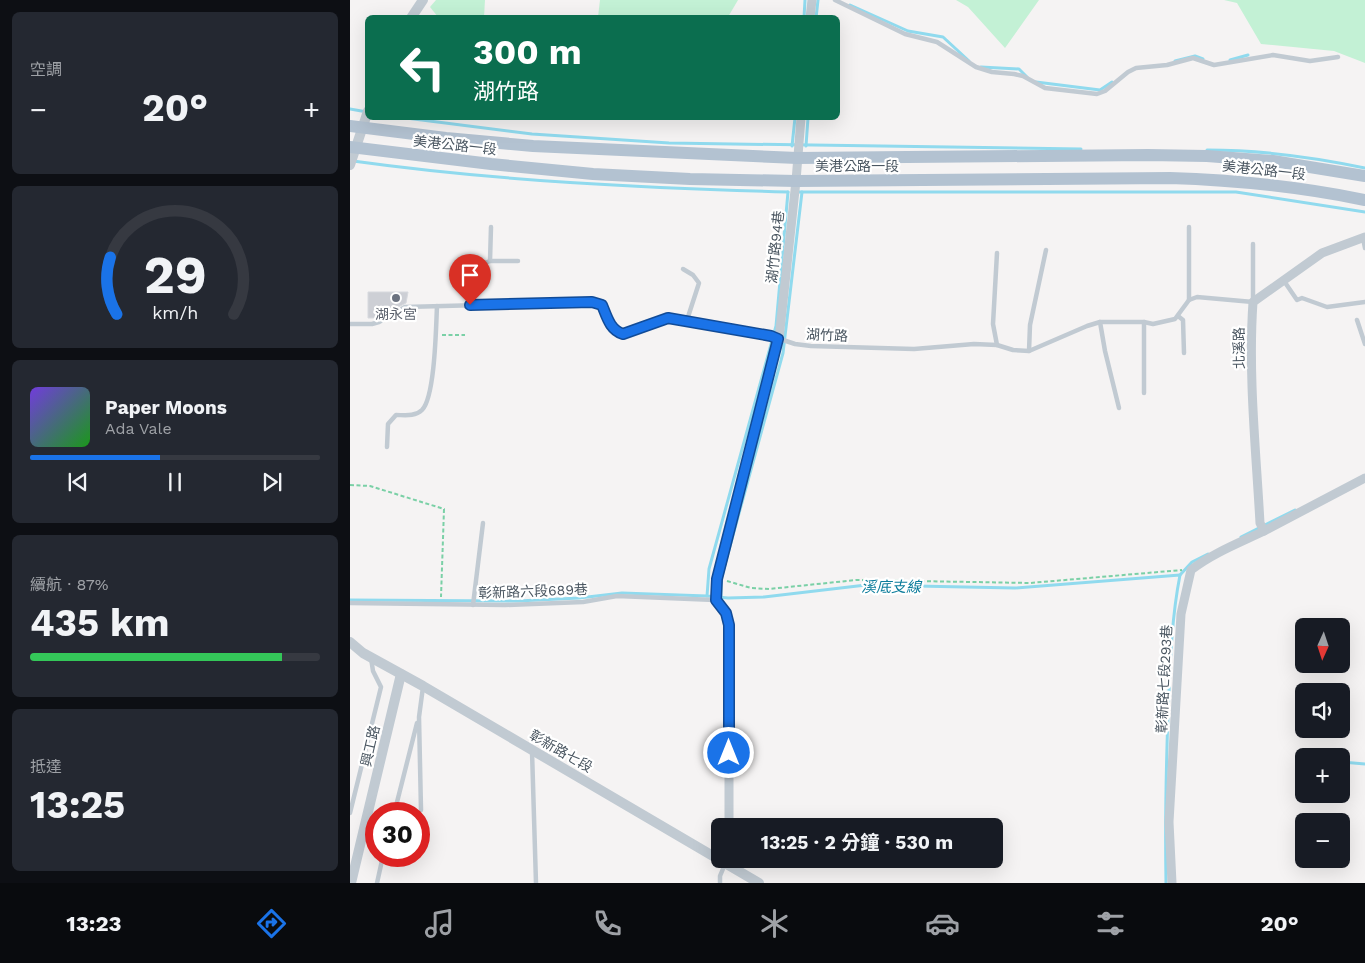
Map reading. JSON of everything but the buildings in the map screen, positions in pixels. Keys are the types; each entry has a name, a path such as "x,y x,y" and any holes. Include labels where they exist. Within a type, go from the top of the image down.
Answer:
{"main road":[{"name":"美港公路一段","path":"356,127 533,146 797,158 1207,156 1273,161 1365,176"},
{"name":"美港公路一段","path":"352,147 593,174 690,179 796,181 1227,180 1294,188 1365,200"}],"street":[{"path":"413,15 422,0"},
{"path":"810,15 812,0"},
{"path":"350,165 356,127 365,115"},
{"name":"湖竹路94巷","path":"716,600 717,579 778,339 796,181 801,120"},
{"path":"1253,302 1322,254 1364,237"},
{"name":"北溪路","path":"1253,302 1254,420 1262,527"},
{"path":"1191,570 1201,562 1262,527 1365,478"},
{"name":"彰新路七段293巷","path":"1172,883 1169,822 1181,614 1191,570"},
{"path":"716,600 726,613 729,625 729,818"},
{"name":"彰新路七段","path":"350,642 370,657 711,852"},
{"name":"興工路","path":"352,883 401,674"},
{"name":"彰新路七段","path":"736,868 759,883"}],"lane":[{"path":"834,0 905,34 937,42 976,67 992,72 1014,74 1045,88 1097,94 1105,91 1128,72 1136,68 1167,65 1193,58 1214,65 1273,55 1310,61 1338,57"},
{"path":"490,261 491,226"},
{"path":"1184,353 1183,320 1178,316 1189,300 1190,227"},
{"path":"1364,237 1365,248"},
{"path":"1189,300 1197,297 1253,302 1253,244"},
{"path":"1029,350 1030,325 1046,250"},
{"path":"997,253 993,324 997,345"},
{"path":"470,305 472,268 490,261 518,261"},
{"path":"683,269 693,275 699,283 687,320"},
{"path":"1284,280 1297,300 1302,298 1327,307 1365,302"},
{"name":"湖竹路","path":"350,324 372,324 379,322 405,307 592,302 602,305 612,328 616,332 623,334 668,318 771,336 803,345 914,349 945,345 997,345 1013,350 1029,350 1100,322 1144,322 1153,324 1175,319 1178,316"},
{"path":"387,447 388,424 396,415 416,414 423,409 433,378 437,306"},
{"path":"1357,320 1365,344"},
{"path":"1100,322 1119,408"},
{"path":"1144,322 1144,393"},
{"path":"474,605 483,523"},
{"name":"彰新路六段689巷","path":"350,603 474,605 583,602 617,596 716,600"},
{"path":"350,813 381,687 373,671 370,657"},
{"path":"397,802 419,717 423,686"},
{"path":"419,717 421,802"},
{"path":"532,749 536,883"},
{"path":"376,883 380,867"},
{"path":"720,883 723,868"}],"path":[{"path":"435,335 465,335"},
{"path":"350,485 370,486 444,509 441,604"},
{"path":"717,579 751,588 769,590 856,580 1030,583 1191,570"}],"green space":[{"path":"436,0 485,0 484,15 436,15 430,7"},
{"path":"600,0 738,0 729,15 598,15"},
{"path":"956,0 1039,0 1005,48 968,7"},
{"path":"1224,0 1365,0 1365,63 1334,51 1261,44 1237,3"}],"waterway":[{"name":"溪底支線","path":"804,15 805,0"},
{"path":"816,15 818,0"},
{"path":"850,5 908,31 943,37 969,61"},
{"path":"1230,60 1248,55"},
{"path":"1175,61 1195,56 1203,59"},
{"path":"981,67 1019,69 1027,77"},
{"path":"1036,82 1100,90 1112,82"},
{"path":"350,109 365,112"},
{"path":"422,120 532,134 669,143 1081,149"},
{"name":"溪底支線","path":"792,146 795,120"},
{"path":"806,146 808,120"},
{"path":"1207,150 1247,151 1286,155 1365,168"},
{"path":"353,161 516,179 788,192"},
{"name":"溪底支線","path":"788,192 776,326 709,569 707,596 728,598 764,597 866,585 1015,588 1180,575 1173,627 1169,680 1166,778 1166,883"},
{"path":"797,192 1236,192 1365,212"},
{"path":"721,598 721,579 783,353 802,192"},
{"path":"1241,537 1295,510"},
{"path":"1180,575 1192,562 1208,554"},
{"path":"350,600 518,601 579,598 622,593 707,596"},
{"path":"1350,763 1365,764"}],"place":[{"name":"湖永宮","path":"396,298"}],"route":[{"path":"470,305 592,302 602,305 612,328 616,332 623,334 668,318 771,336 778,339 717,579 716,600 726,613 729,625 729,753"}]}
